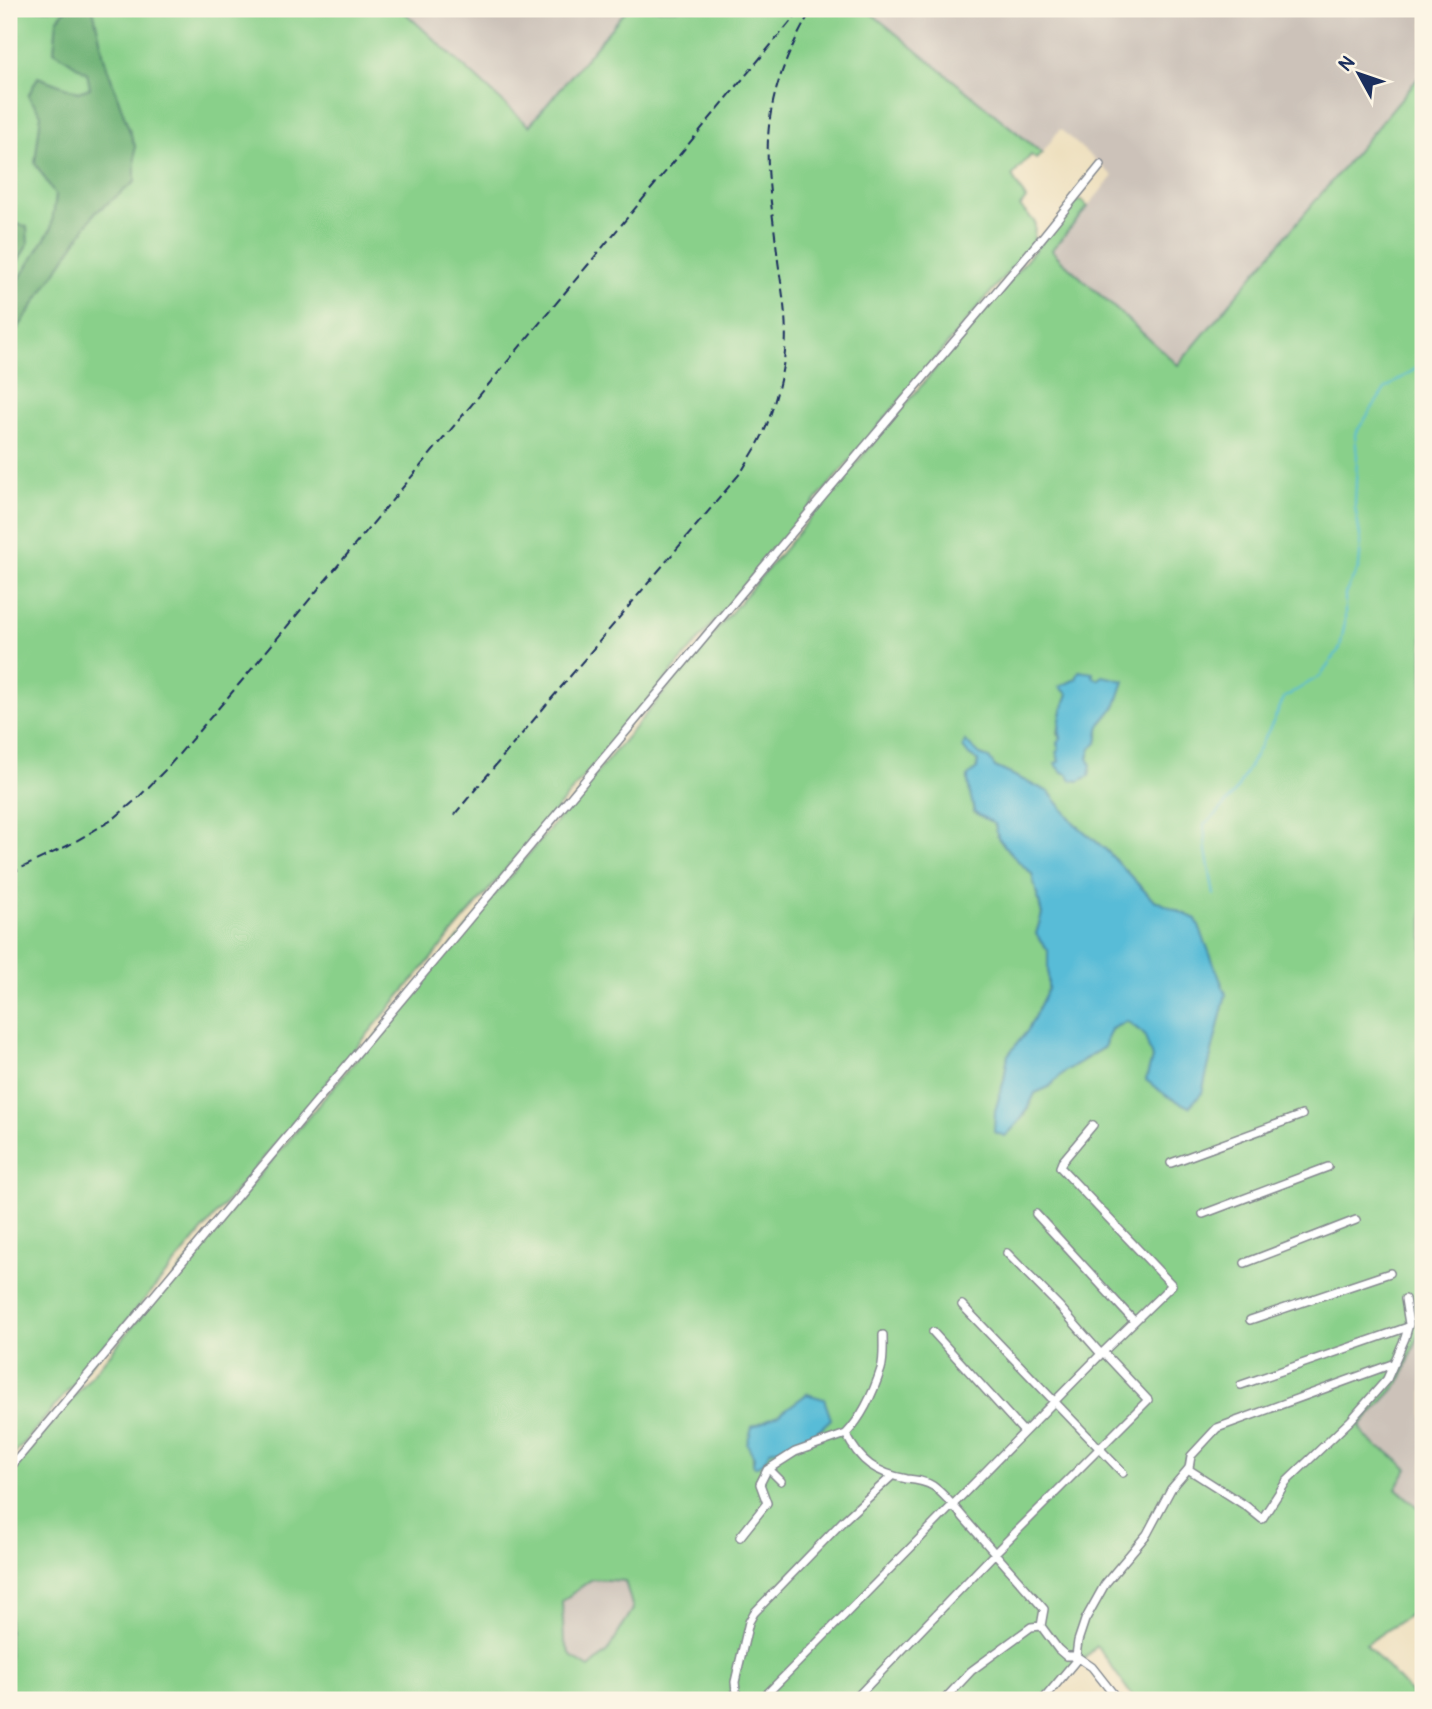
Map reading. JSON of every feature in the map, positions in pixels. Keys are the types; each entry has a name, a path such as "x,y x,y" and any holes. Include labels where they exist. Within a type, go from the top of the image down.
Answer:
{"street":[{"path":"9,1469 1101,165"},
{"path":"1171,1163 1302,1115"},
{"path":"761,1700 1172,1285 1060,1167 1093,1125"},
{"path":"1203,1214 1328,1167"},
{"path":"1037,1214 1134,1321"},
{"path":"1245,1264 1356,1220"},
{"path":"855,1700 995,1553 1147,1400 1007,1253"},
{"path":"1250,1320 1390,1273"},
{"path":"1188,1469 1262,1519 1286,1482 1351,1420 1387,1380 1408,1327 1405,1299"},
{"path":"962,1305 1123,1473"},
{"path":"1241,1385 1408,1327"},
{"path":"933,1332 1024,1432"},
{"path":"740,1537 767,1503 760,1484 769,1469 795,1452 846,1434 859,1418 882,1367 883,1335"},
{"path":"1043,1700 1079,1658 1078,1641 1085,1620 1105,1584 1147,1534 1171,1489 1188,1469 1191,1456 1217,1428 1395,1363"},
{"path":"846,1434 853,1449 871,1466 892,1476 933,1486 1044,1609 1041,1626 1058,1649 1066,1656 1079,1658 1092,1667 1114,1695 1123,1700"},
{"path":"769,1469 781,1481"},
{"path":"737,1700 735,1682 754,1614 844,1520 892,1476"},
{"path":"944,1700 971,1671 1031,1627 1041,1626"}],"shaded area":[{"path":"401,9 627,9 529,127"},
{"path":"866,9 1423,9 1423,72 1178,366 1052,250 1113,176 1060,129 1042,153"},
{"path":"1423,1317 1423,1512 1396,1488 1387,1451 1379,1448 1360,1426 1399,1384 1417,1340"},
{"path":"592,1579 625,1581 634,1609 607,1652 589,1668 572,1657 564,1641 562,1601"}],"green space":[{"path":"9,9 401,9 529,126 627,9 866,9 1042,153 1036,159 1031,155 1012,176 1026,199 1020,207 1035,222 1034,241 9,1461"},
{"path":"66,9 93,9 105,61 135,146 135,182 95,213 9,342 9,295 51,229 56,196 35,163 41,114 28,96 38,77 78,92 90,88 87,73 54,51 57,20"},
{"path":"1423,72 1423,1317 1417,1340 1399,1384 1360,1426 1365,1436 1408,1469 1396,1488 1423,1512 1423,1606 1366,1644 1417,1700 1135,1700 1097,1646 1043,1700 9,1700 9,1474 1076,201 1082,201 1088,207 1052,250 1178,365","holes":["1092,676 1116,705 1100,724 1097,743 1091,748 1088,758 1068,773 1062,772 1056,763 1059,762 1061,738 1058,733 1068,694 1060,687 1076,679","971,749 989,758 995,767 1049,792 1074,823 1106,850 1152,899 1196,920 1153,1058 1144,1034 1127,1021 1111,1029 1104,1048 1064,1072 1049,1087 1035,1093 1025,1115 1004,1080 1008,1055 1028,1030 1048,989 1048,950 1036,934 1042,914 1032,874 998,838 995,824 974,812 971,794 978,761 969,755","807,1394 795,1446 770,1451 763,1463 753,1463 752,1427 778,1415","592,1579 625,1581 633,1609 607,1652 589,1668 572,1657 564,1641 562,1601"]},
{"path":"18,224 27,227 28,244 9,277 9,228"}],"water":[{"path":"1079,671 1093,673 1098,680 1103,676 1124,681 1116,705 1100,724 1097,743 1091,748 1088,758 1091,765 1089,776 1079,781 1071,780 1055,763 1059,762 1057,752 1061,738 1060,722 1068,694 1059,687 1076,679"},
{"path":"965,741 980,755 989,758 995,767 1049,792 1074,823 1106,850 1152,899 1196,919 1226,994 1202,1093 1189,1107 1167,1096 1146,1080 1152,1058 1144,1034 1127,1021 1111,1029 1104,1047 1064,1072 1049,1087 1035,1093 1023,1116 1005,1136 994,1132 995,1111 1008,1055 1028,1030 1048,989 1048,950 1036,934 1042,914 1032,874 998,838 995,824 974,811 968,776 977,769 978,761 963,747"},
{"path":"807,1394 824,1399 831,1419 803,1441 770,1451 763,1463 755,1467 754,1457 747,1444 752,1427 778,1415"}],"waterway":[{"path":"1214,895 1204,824 1216,815 1236,791 1284,698 1321,675 1340,648 1345,622 1345,594 1359,567 1361,542 1355,506 1355,434 1385,389 1423,364"}],"railway":[{"path":"9,874 69,845 112,820 168,767 801,9"},
{"path":"454,815 742,471 763,434 780,382 786,341 769,185 768,139 772,104 782,71 812,9"}]}
